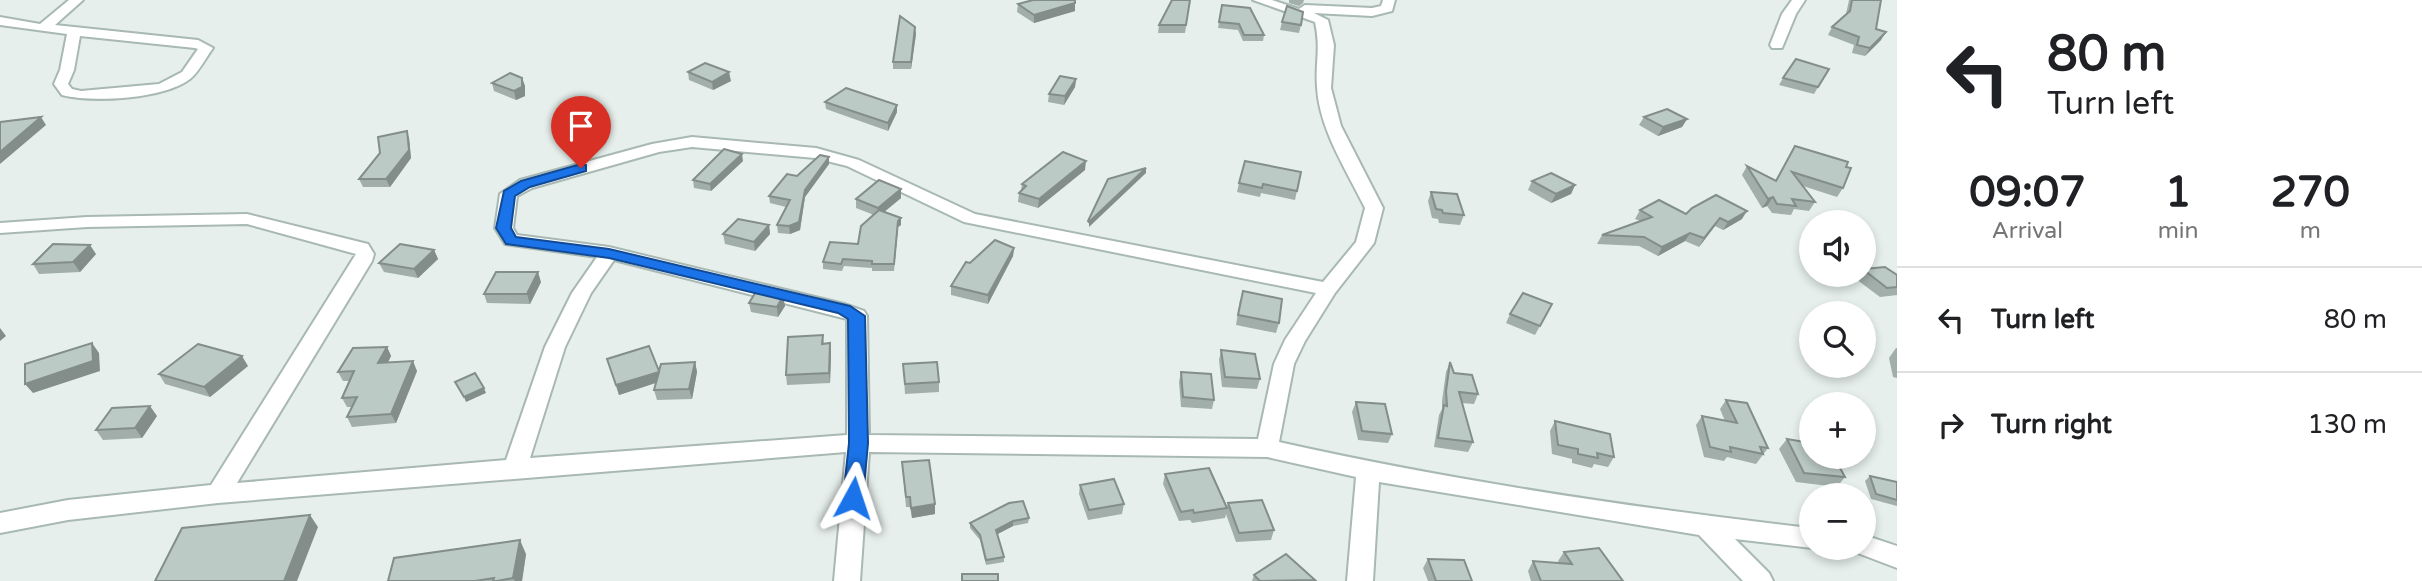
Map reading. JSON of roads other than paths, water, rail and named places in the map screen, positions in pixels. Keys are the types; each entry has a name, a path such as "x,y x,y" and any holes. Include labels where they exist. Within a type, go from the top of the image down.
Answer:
{"street":[{"path":"43,28 77,0"},
{"path":"1259,0 1321,20 1327,46 1324,88 1333,126 1374,208 1365,243 1328,289 1294,340 1284,364 1267,448"},
{"path":"1289,8 1372,12 1387,8 1389,0"},
{"path":"1777,45 1789,13 1800,0"},
{"path":"0,21 198,44 206,48 187,75 162,88 81,95 67,92 61,84 67,69 74,31"},
{"path":"848,581 858,443 858,321 853,313 748,285 609,253 511,240 504,228 509,194 526,184 658,147 692,142 816,153 853,163 970,218 1328,289"},
{"path":"0,228 100,221 247,219 362,248 365,254 363,261 218,494"},
{"path":"515,468 555,346 582,293 609,253"},
{"path":"0,523 68,510 218,494 515,468 858,443 1267,448 1368,471 1706,526 1799,537"},
{"path":"1360,581 1368,471"},
{"path":"1706,526 1760,581"},
{"path":"1876,549 1897,557"}]}
